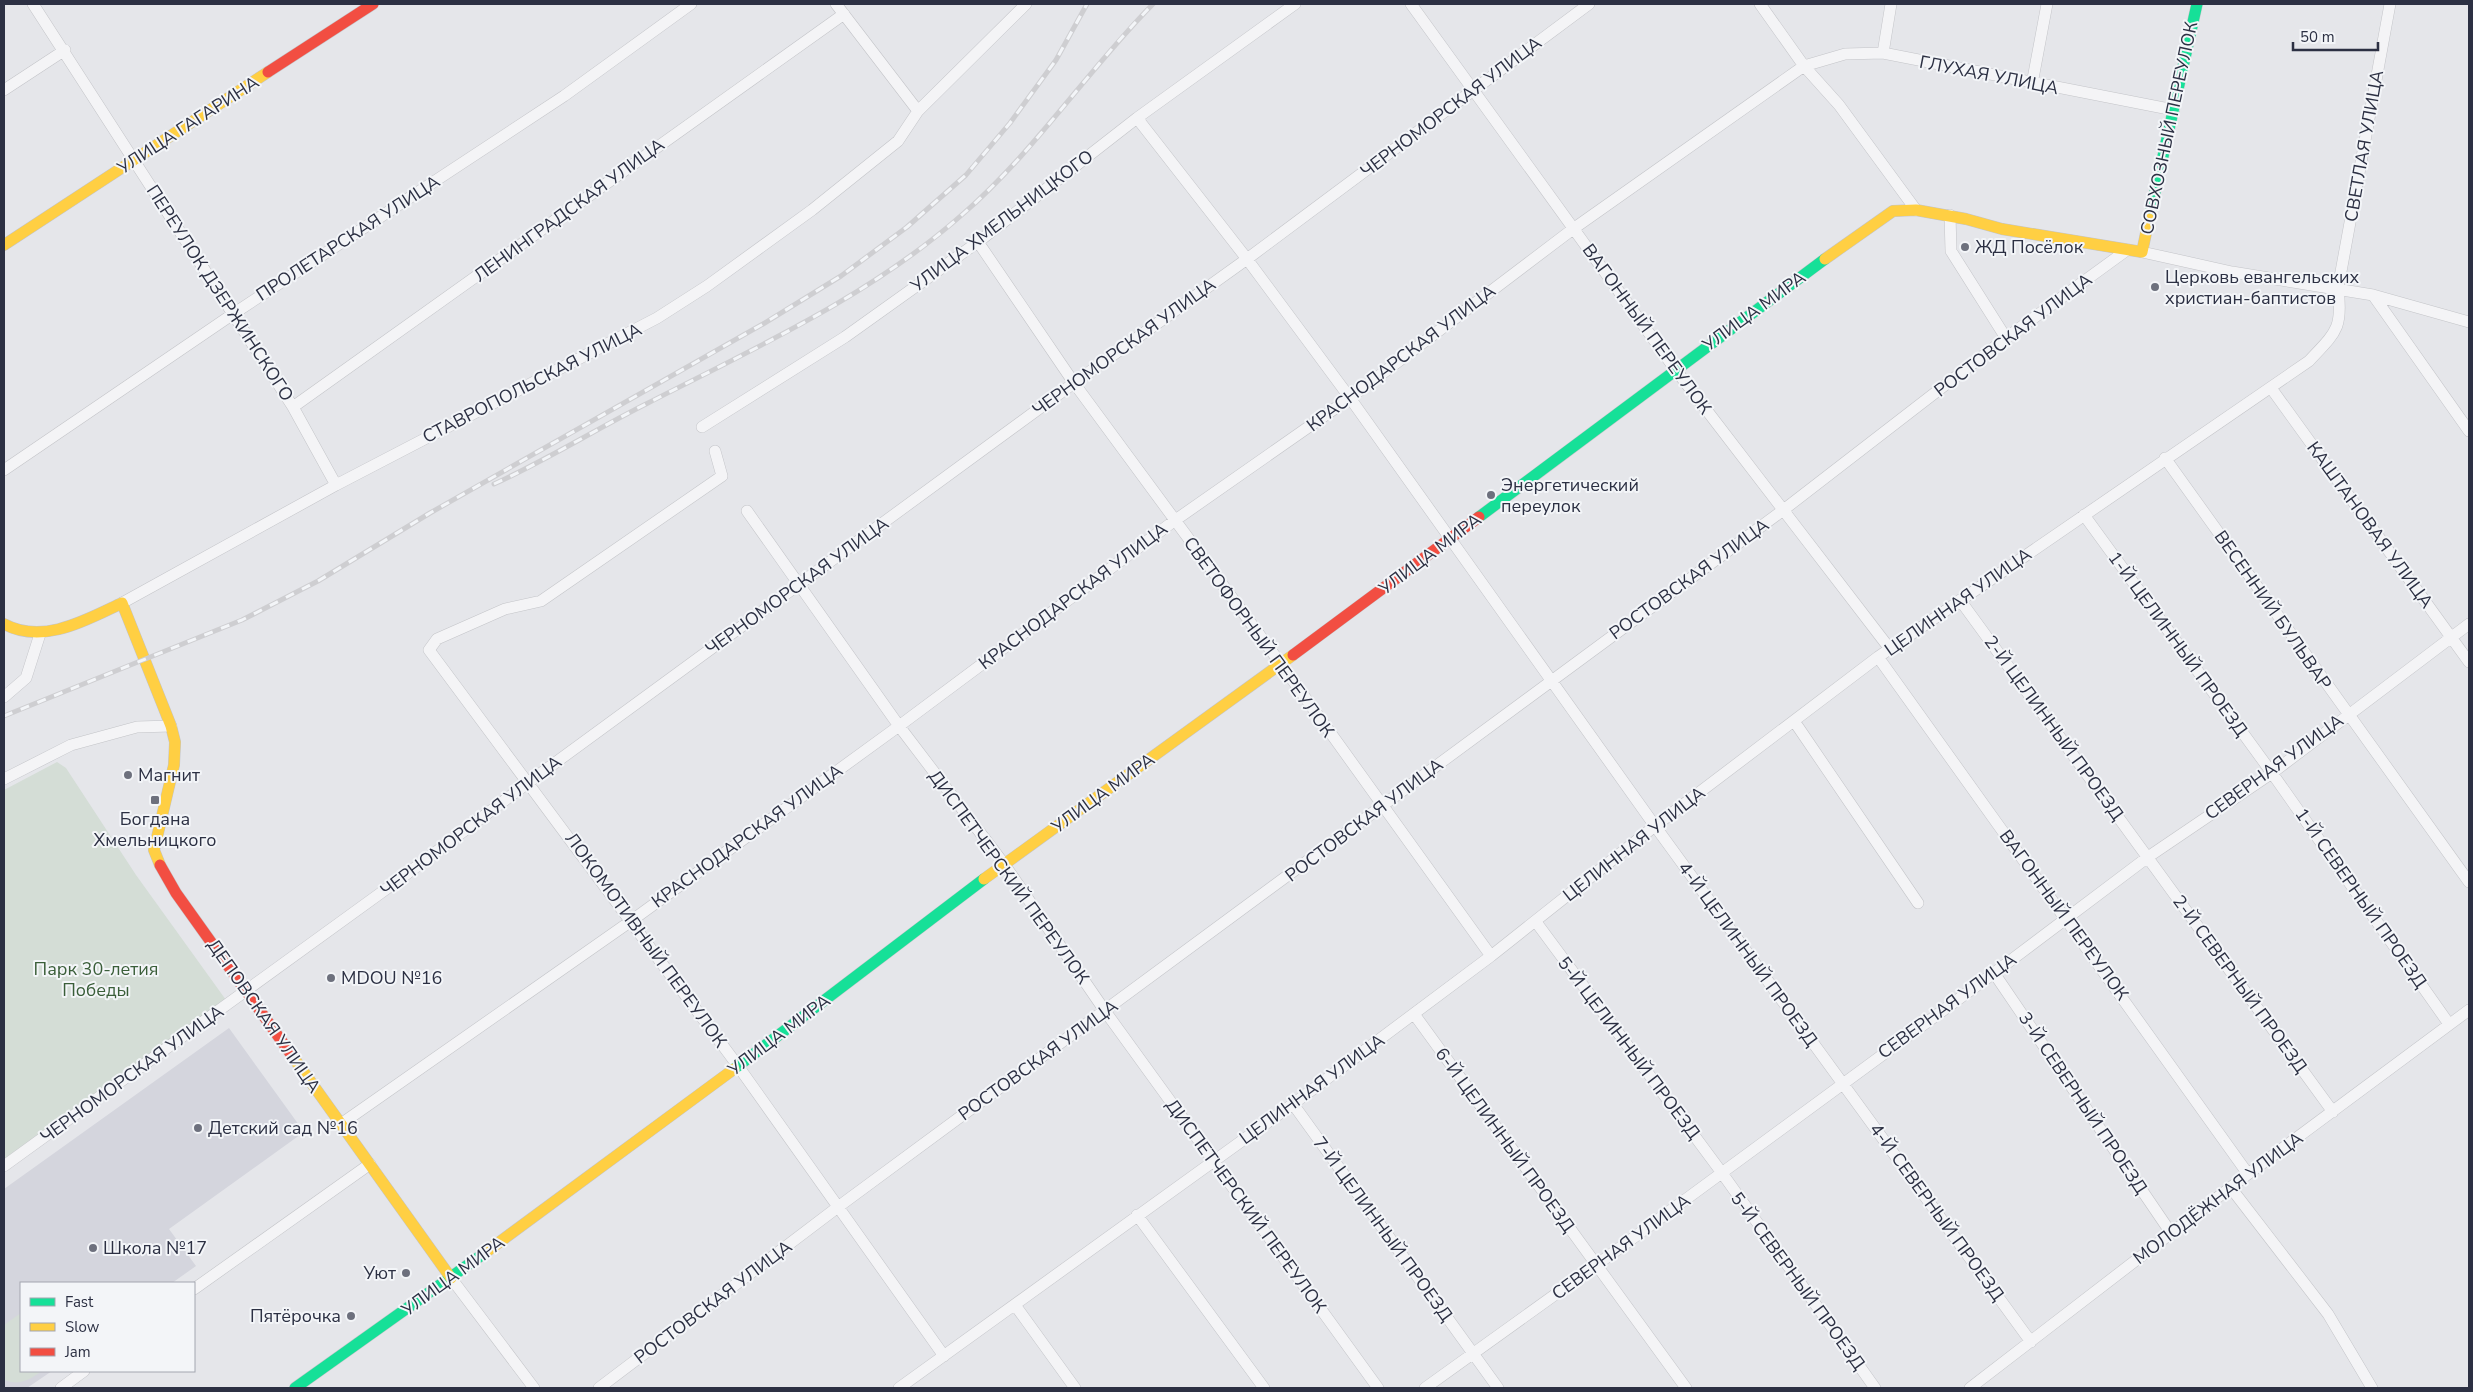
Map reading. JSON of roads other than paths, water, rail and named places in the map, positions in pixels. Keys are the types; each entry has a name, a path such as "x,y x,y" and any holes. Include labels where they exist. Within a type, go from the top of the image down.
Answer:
{"street":[{"name":"ПЕРЕУЛОК ДЗЕРЖИНСКОГО","path":"33,4 65,50 293,407 336,485"},
{"name":"УЛИЦА ГАГАРИНА","path":"4,245 373,4"},
{"name":"ПРОЛЕТАРСКАЯ УЛИЦА","path":"4,470 233,314 564,96 691,4"},
{"path":"836,4 918,111"},
{"name":"СТАВРОПОЛЬСКАЯ УЛИЦА","path":"40,634 67,626 122,603 336,485 657,318 690,297 812,210 898,141 918,111 1026,4"},
{"name":"УЛИЦА ХМЕЛЬНИЦКОГО","path":"702,426 845,337 978,242 1137,118 1294,4"},
{"name":"ВАГОННЫЙ ПЕРЕУЛОК","path":"1411,4 1675,369 1890,650"},
{"name":"ЧЕРНОМОРСКАЯ УЛИЦА","path":"4,1166 246,991 1074,383 1247,259 1589,4"},
{"path":"1760,4 1804,66 1839,105 1916,210"},
{"path":"1883,53 1892,4"},
{"path":"2032,84 2047,4"},
{"name":"СОВХОЗНЫЙ ПЕРЕУЛОК","path":"2142,252 2197,4"},
{"name":"СВЕТЛАЯ УЛИЦА","path":"2338,288 2390,4"},
{"name":"ЛЕНИНГРАДСКАЯ УЛИЦА","path":"293,407 844,14"},
{"path":"4,90 65,50"},
{"name":"ГЛУХАЯ УЛИЦА","path":"1804,66 1844,54 1883,53 2032,84 2174,110"},
{"name":"КРАСНОДАРСКАЯ УЛИЦА","path":"341,1124 631,921 899,726 1174,521 1350,398 1573,229 1804,66"},
{"path":"1137,118 1247,259 1350,398 1449,540 1655,826"},
{"name":"УЛИЦА МИРА","path":"295,1388 451,1278 738,1066 1004,864 1281,664 1879,219 1893,211 1916,210 1950,215 2002,229 2142,252"},
{"path":"1950,215 1951,251 2006,338"},
{"name":"СВЕТОФОРНЫЙ ПЕРЕУЛОК","path":"978,242 1074,383 1281,664 1491,956"},
{"name":"РОСТОВСКАЯ УЛИЦА","path":"599,1388 838,1207 1550,680 1782,511 2006,338 2127,250"},
{"path":"2142,252 2232,272 2373,295 2469,322"},
{"name":"ЦЕЛИННАЯ УЛИЦА","path":"899,1388 1414,1014 1536,922 1655,826 1878,658 2165,458 2310,361 2336,332 2341,314 2338,288"},
{"path":"2373,295 2469,432"},
{"name":"КАШТАНОВАЯ УЛИЦА","path":"2271,388 2469,662"},
{"name":"ЛОКОМОТИВНЫЙ ПЕРЕУЛОК","path":"715,451 722,476 541,601 505,609 437,639 429,650 529,782 738,1066 944,1356"},
{"name":"ВЕСЕННИЙ БУЛЬВАР","path":"2165,458 2469,882"},
{"name":"ДИСПЕТЧЕРСКИЙ ПЕРЕУЛОК","path":"747,511 899,726 1004,864 1105,1011 1378,1388"},
{"name":"1-Й ЦЕЛИННЫЙ ПРОЕЗД","path":"2084,516 2272,773"},
{"name":"2-Й ЦЕЛИННЫЙ ПРОЕЗД","path":"1960,600 2148,857"},
{"name":"ДЕПОВСКАЯ УЛИЦА","path":"122,603 171,726 175,742 174,765 154,850 162,870 176,893 451,1278 534,1388"},
{"path":"4,624 9,628 40,634 26,678 4,697"},
{"name":"СЕВЕРНАЯ УЛИЦА","path":"1425,1388 1722,1173 2067,919 2148,857 2272,773 2347,714 2469,624"},
{"name":"ВАГОННЫЙ ПЕРЕУЛОК","path":"1878,658 2067,919 2248,1174"},
{"path":"1794,721 1918,903"},
{"path":"4,779 71,745 137,727 171,726"},
{"name":"1-Й СЕВЕРНЫЙ ПРОЕЗД","path":"2272,773 2449,1024"},
{"name":"4-Й ЦЕЛИННЫЙ ПРОЕЗД","path":"1655,826 1842,1083"},
{"name":"2-Й СЕВЕРНЫЙ ПРОЕЗД","path":"2148,857 2333,1112"},
{"name":"5-Й ЦЕЛИННЫЙ ПРОЕЗД","path":"1536,922 1722,1173"},
{"name":"3-Й СЕВЕРНЫЙ ПРОЕЗД","path":"1994,973 2171,1233"},
{"name":"МОЛОДЁЖНАЯ УЛИЦА","path":"1970,1388 2248,1174 2469,1010"},
{"name":"6-Й ЦЕЛИННЫЙ ПРОЕЗД","path":"1414,1014 1595,1266 1686,1388"},
{"name":"4-Й СЕВЕРНЫЙ ПРОЕЗД","path":"1842,1083 2031,1342"},
{"name":"7-Й ЦЕЛИННЫЙ ПРОЕЗД","path":"1292,1104 1498,1388"},
{"path":"195,1288 370,1164"},
{"name":"5-Й СЕВЕРНЫЙ ПРОЕЗД","path":"1722,1173 1875,1388"},
{"path":"2231,1188 2328,1314 2372,1388"},
{"path":"1137,1215 1264,1388"},
{"path":"1015,1305 1076,1388"},
{"path":"61,1388 83,1372"},
{"path":"1984,1378 1991,1388"}],"railway":[{"path":"4,716 242,620 318,581 430,513 763,324 841,276 907,227 966,175 1010,123 1056,60 1087,4"},
{"path":"494,484 772,340 812,318 891,269 964,213 990,189 1038,137 1106,56 1153,4"}],"place":[{"name":"ЖД Посёлок","path":"1965,247"},
{"name":"Церковь евангельских христиан-баптистов","path":"2155,287"},
{"name":"Энергетический переулок","path":"1491,495"},
{"name":"Магнит","path":"128,775"},
{"name":"Богдана Хмельницкого","path":"155,800"},
{"name":"MDOU №16","path":"331,978"},
{"name":"Детский сад №16","path":"198,1128"},
{"name":"Школа №17","path":"93,1248"},
{"name":"Уют","path":"406,1273"},
{"name":"Пятёрочка","path":"351,1316"}],"park label":[{"name":"Парк 30-летия Победы","path":"96,980"}]}
